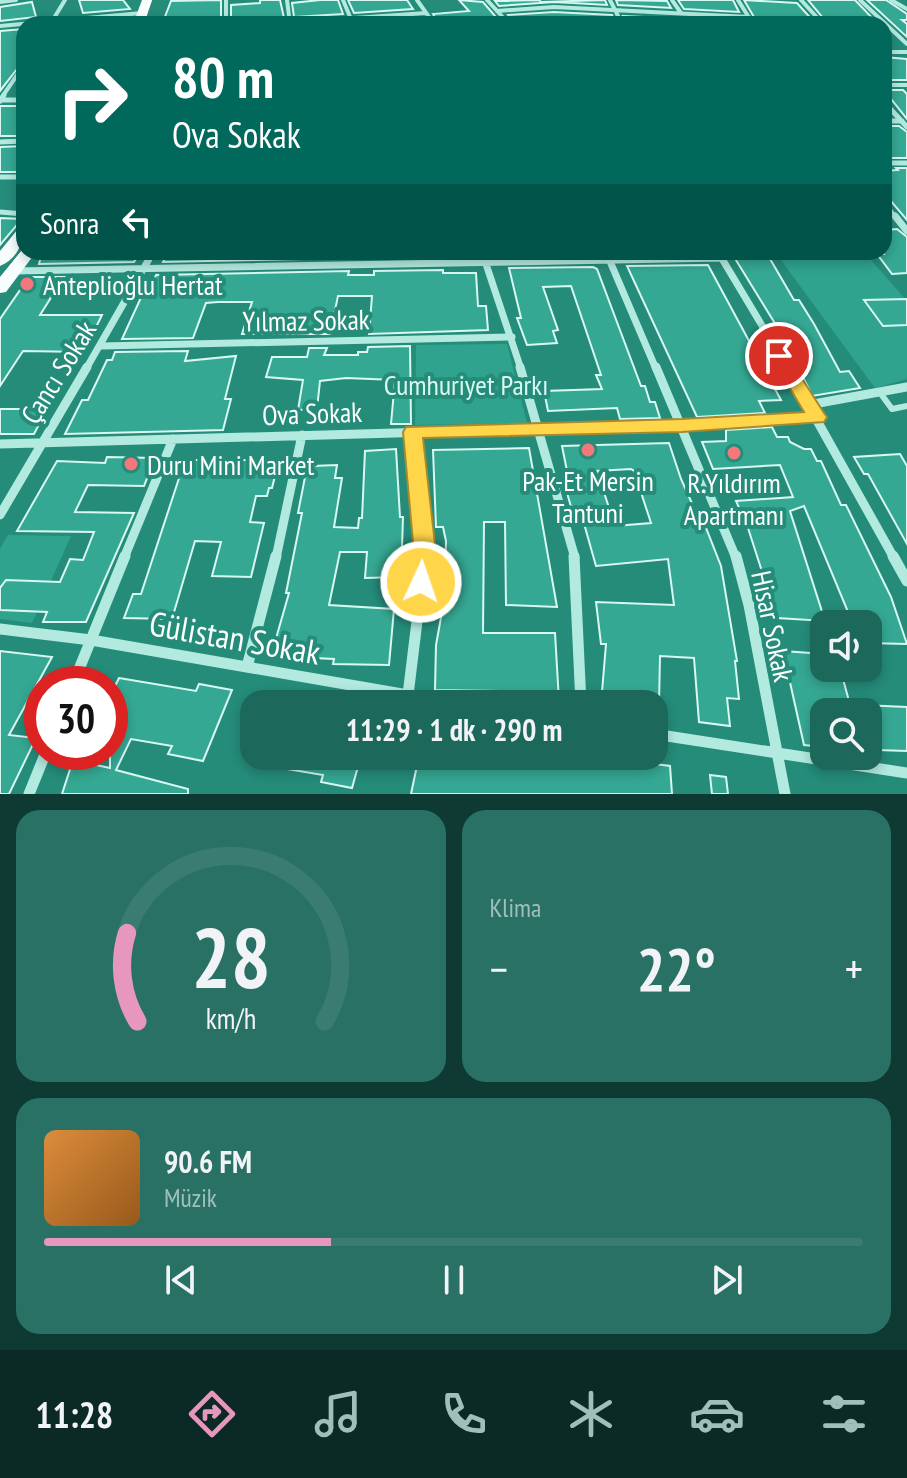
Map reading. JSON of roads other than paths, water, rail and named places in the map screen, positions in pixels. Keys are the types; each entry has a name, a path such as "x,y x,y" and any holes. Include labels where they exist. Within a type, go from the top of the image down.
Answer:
{"main road":[{"path":"141,16 147,0"},
{"path":"156,12 160,0"},
{"path":"0,288 16,248"}],"street":[{"path":"0,2 16,0"},
{"path":"417,0 428,16"},
{"path":"487,0 502,16"},
{"path":"547,0 554,7"},
{"path":"610,0 618,16"},
{"path":"672,0 681,13"},
{"path":"801,0 816,16"},
{"path":"860,0 877,16"},
{"path":"891,0 907,9"},
{"path":"497,11 554,7 732,16"},
{"path":"112,16 142,13"},
{"path":"398,16 426,13"},
{"path":"892,30 907,44"},
{"path":"1,98 16,78"},
{"path":"892,213 907,231"},
{"name":"Çancı Sokak","path":"0,515 102,346 149,260"},
{"path":"486,260 512,337 576,563 581,690"},
{"path":"7,266 143,271 538,260"},
{"name":"Hisar Sokak","path":"609,260 734,549 749,605 785,794"},
{"path":"723,260 817,417 907,581"},
{"name":"Yılmaz Sokak","path":"102,346 512,337"},
{"path":"808,405 907,387"},
{"name":"Ova Sokak","path":"0,444 538,430 817,417"},
{"path":"409,690 425,553 412,432"},
{"path":"247,667 281,539 302,435"},
{"path":"80,666 173,439"},
{"name":"Gülistan Sokak","path":"0,629 91,640 379,690"},
{"path":"668,736 907,773"},
{"path":"29,794 39,770"}],"lane":[{"path":"881,394 892,409 907,406"}],"tram line":[{"path":"146,16 151,0"},
{"path":"0,279 16,259"}],"place":[{"name":"Anteplioğlu Hertat","path":"27,284"},
{"name":"Pak-Et Mersin Tantuni","path":"588,450"},
{"name":"R.Yıldırım Apartmanı","path":"734,453"},
{"name":"Duru Mini Market","path":"131,464"}],"park label":[{"name":"Cumhuriyet Parkı","path":"466,384"}]}
